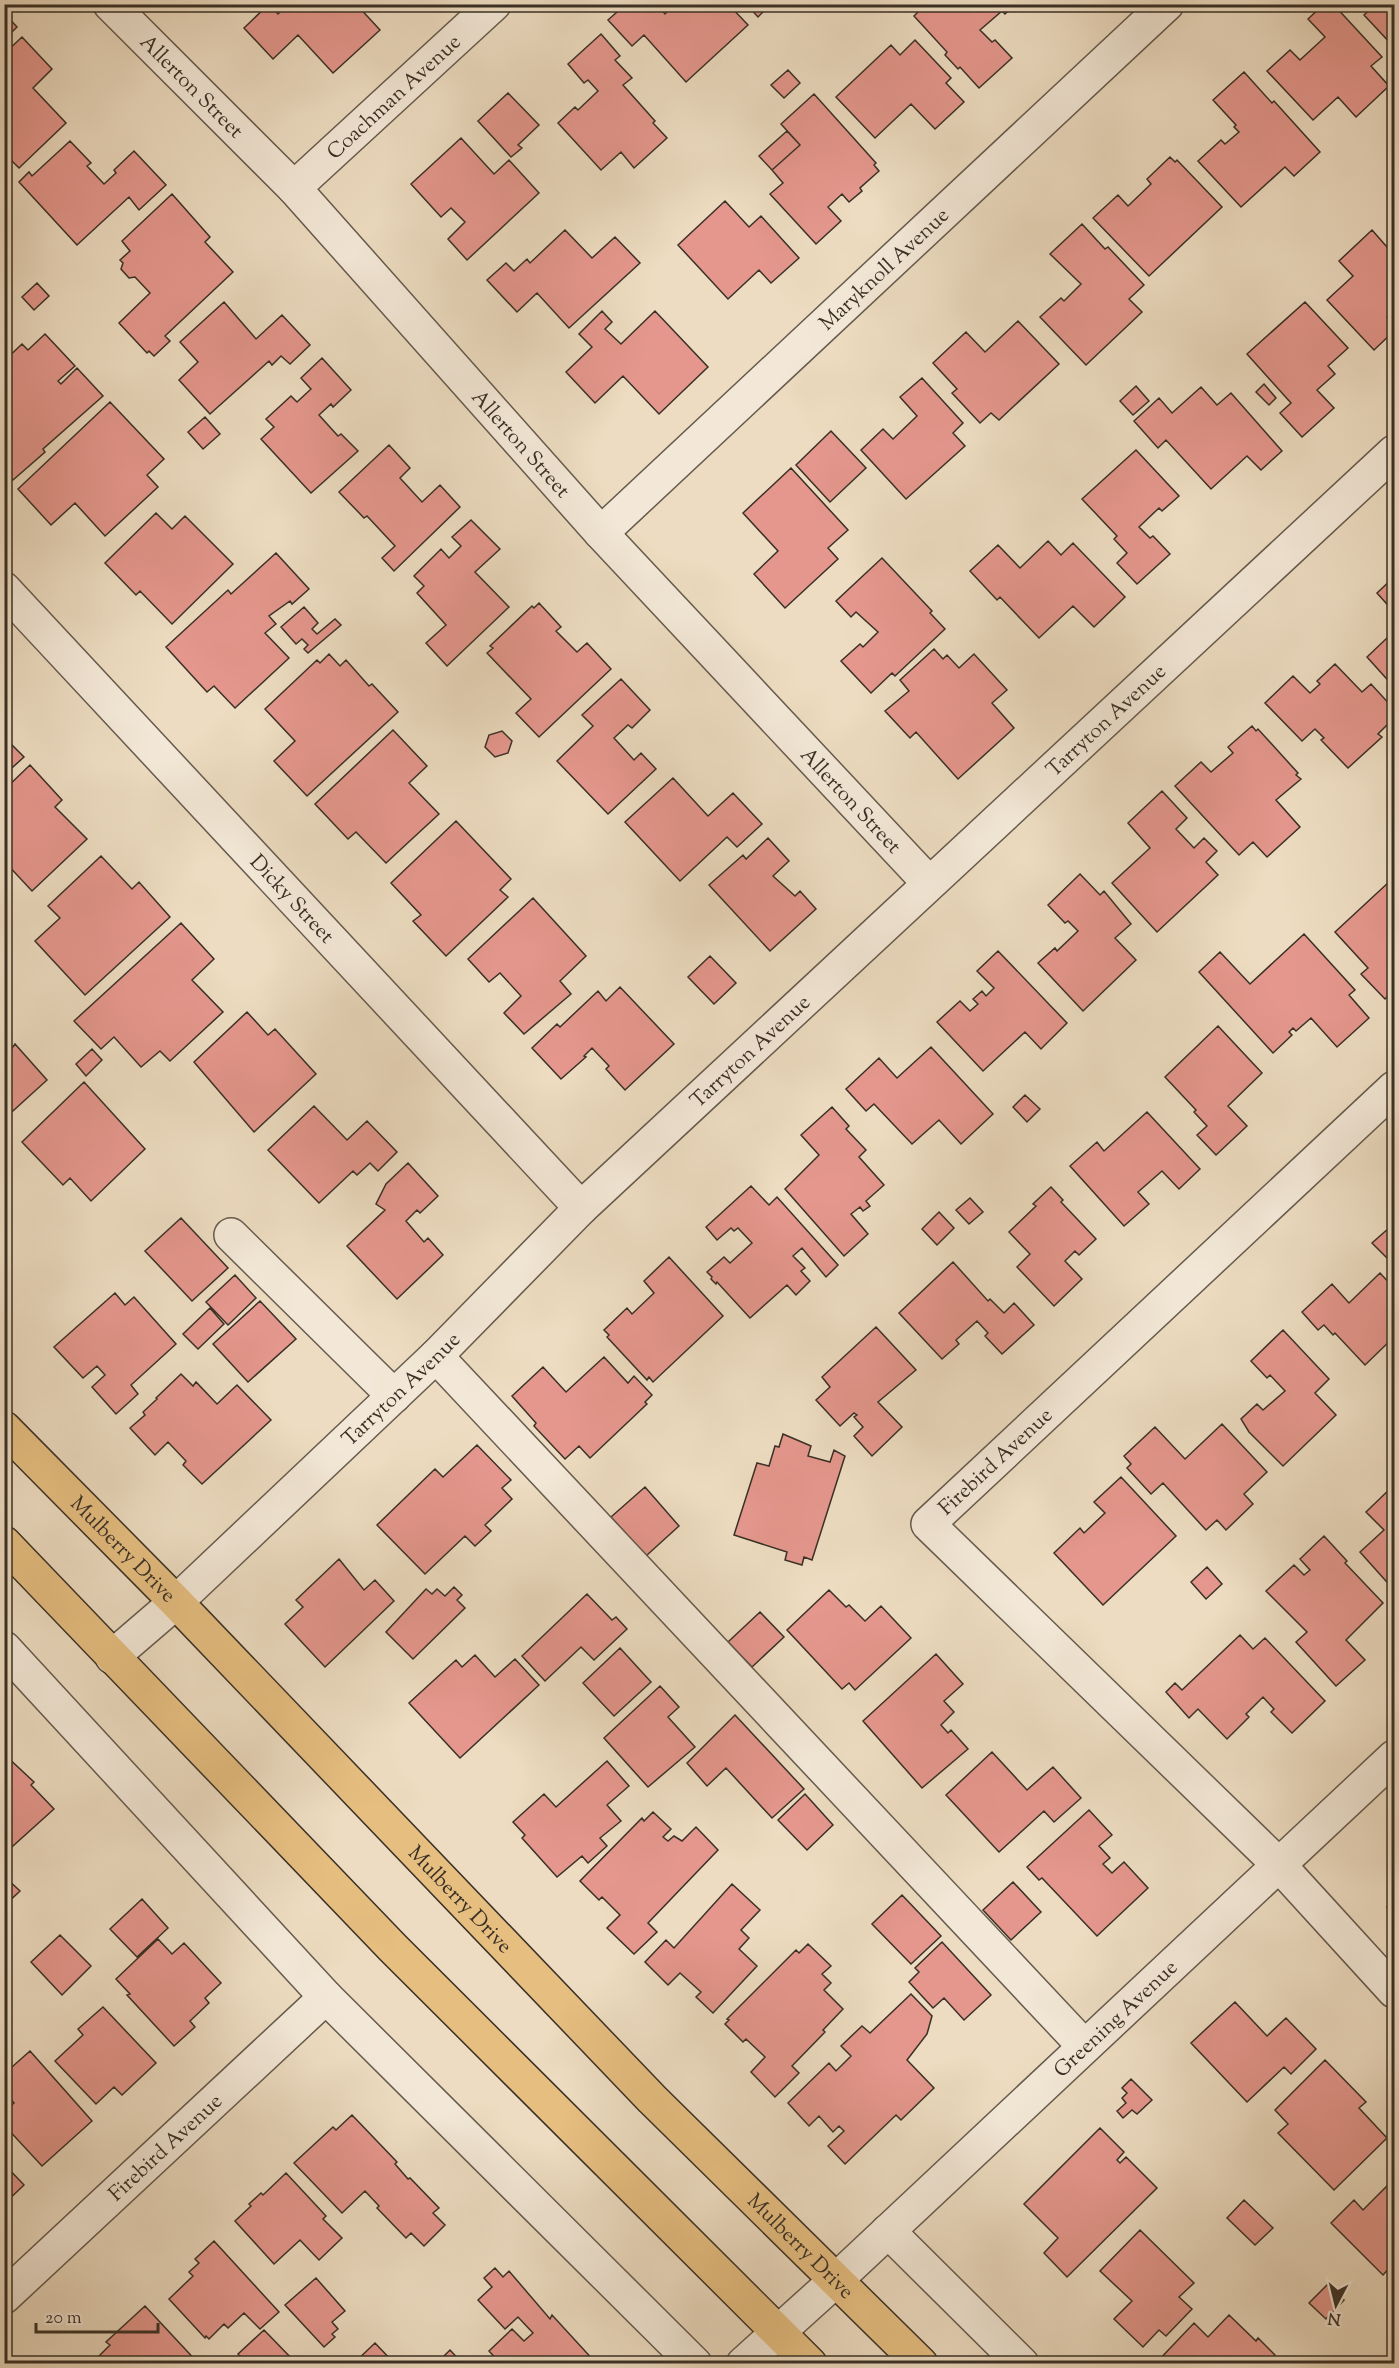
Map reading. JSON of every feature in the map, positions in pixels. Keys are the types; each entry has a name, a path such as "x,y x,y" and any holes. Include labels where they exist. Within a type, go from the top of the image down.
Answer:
{"main road":[{"name":"Mulberry Drive","path":"4,1428 176,1602 652,2099 921,2364"},
{"path":"4,1543 393,1948 810,2364"}],"street":[{"name":"Allerton Street","path":"110,4 294,188 601,533 929,883"},
{"name":"Coachman Avenue","path":"294,188 494,4"},
{"name":"Maryknoll Avenue","path":"601,533 1167,4"},
{"name":"Tarryton Avenue","path":"112,1657 176,1602 436,1356 581,1208 1395,452"},
{"name":"Dicky Street","path":"4,589 581,1208"},
{"name":"Firebird Avenue","path":"1279,1865 928,1524 1395,1088"},
{"path":"231,1235 394,1396"},
{"path":"436,1356 1084,2046"},
{"path":"4,1648 326,1996 695,2364"},
{"name":"Greening Avenue","path":"743,2364 836,2280 1395,1757"},
{"path":"1279,1865 1395,1992"},
{"name":"Firebird Avenue","path":"4,2297 326,1996"},
{"path":"888,2231 1022,2364"}],"building":[{"path":"269,4 278,14 288,4 356,4 380,30 333,73 298,35 273,59 244,28"},
{"path":"626,4 657,4 665,14 675,4 728,4 748,25 686,82 644,35 632,46 608,20"},
{"path":"746,4 771,4 758,17"},
{"path":"926,4 1015,4 1005,14 1002,11 980,30 992,42 995,40 1012,58 979,88 960,67 958,69 945,55 947,52 914,16"},
{"path":"1324,4 1333,4 1382,57 1371,66 1389,86 1356,117 1338,97 1313,120 1267,71 1290,50 1300,60 1325,37 1308,19"},
{"path":"1376,4 1394,4 1394,47 1364,15"},
{"path":"4,13 17,27 4,40"},
{"path":"601,34 620,56 615,60 632,78 623,85 667,138 634,168 621,152 601,170 558,123 575,107 578,110 598,91 588,80 584,83 568,64"},
{"path":"22,37 52,69 33,88 66,123 19,168 4,153 4,54"},
{"path":"915,40 951,78 946,83 964,102 935,129 911,104 875,138 836,97 891,45 900,55"},
{"path":"788,70 800,83 784,98 771,85"},
{"path":"1244,72 1320,152 1294,176 1285,167 1241,207 1198,161 1221,140 1225,144 1239,132 1234,127 1236,125 1213,100"},
{"path":"508,93 539,125 518,145 522,148 511,157 478,121"},
{"path":"814,94 876,163 874,165 879,171 860,188 862,191 849,202 842,194 828,207 841,221 816,244 770,194 783,183 772,170 800,145 781,124"},
{"path":"787,131 800,145 772,170 759,156"},
{"path":"461,138 494,174 509,160 539,193 467,260 448,239 465,222 451,208 441,217 411,184"},
{"path":"70,141 91,163 87,166 104,184 116,173 114,170 134,151 166,185 139,210 129,197 77,245 19,182 29,172 32,176"},
{"path":"1170,157 1175,162 1177,160 1222,207 1149,276 1093,218 1118,195 1128,206 1151,184 1147,179"},
{"path":"172,194 210,237 205,242 233,272 165,336 170,341 154,356 149,351 147,353 119,323 150,293 135,277 129,278 121,269 123,263 120,260 130,251 122,241"},
{"path":"725,201 749,227 761,216 799,258 771,283 759,270 728,299 678,245"},
{"path":"1082,224 1105,249 1108,247 1144,285 1129,299 1142,312 1086,365 1040,317 1061,298 1064,301 1081,284 1050,254"},
{"path":"565,230 592,258 615,237 640,263 569,328 537,293 517,312 487,280 506,263 514,271 527,259 530,263"},
{"path":"1372,230 1394,255 1394,311 1387,317 1394,325 1394,331 1374,350 1327,300 1353,276 1339,261"},
{"path":"37,283 49,296 34,310 22,297"},
{"path":"224,302 256,339 282,315 310,345 290,364 281,356 272,365 269,361 210,414 179,380 198,362 180,342"},
{"path":"1305,302 1348,348 1328,366 1335,374 1317,390 1334,408 1302,437 1280,413 1291,403 1247,354"},
{"path":"602,311 612,322 605,329 621,344 655,311 708,367 659,414 623,376 595,403 566,372 592,347 579,334"},
{"path":"1018,321 1059,364 999,420 991,413 980,423 952,393 957,389 933,363 966,332 985,352"},
{"path":"45,334 75,366 58,381 61,384 77,368 103,396 43,449 45,452 13,480 4,471 4,361 22,344 28,350"},
{"path":"322,358 351,390 333,407 331,404 319,415 338,436 341,434 358,451 311,493 261,439 274,427 266,419 291,396 297,402 311,389 301,378"},
{"path":"922,378 963,423 953,433 965,446 906,499 861,450 883,429 893,439 917,416 900,397"},
{"path":"1264,384 1276,398 1269,405 1256,392"},
{"path":"1136,386 1149,401 1133,415 1120,401"},
{"path":"1201,387 1217,405 1231,393 1282,451 1261,470 1247,456 1211,489 1166,440 1158,448 1134,421 1159,398 1172,413"},
{"path":"110,402 164,459 147,475 158,487 105,536 75,503 51,525 18,489"},
{"path":"205,417 220,434 203,449 188,432"},
{"path":"831,431 866,468 830,502 796,465"},
{"path":"389,445 410,468 400,478 422,502 440,485 460,507 394,571 382,558 395,546 367,516 364,518 339,492"},
{"path":"1136,450 1179,496 1162,511 1159,508 1139,527 1150,538 1153,536 1170,554 1137,584 1117,563 1127,553 1114,539 1117,536 1082,499"},
{"path":"791,468 848,530 828,548 838,559 785,608 754,574 778,551 743,513"},
{"path":"156,513 172,529 185,516 233,564 172,624 140,591 136,595 105,563"},
{"path":"471,520 500,549 475,572 509,607 447,666 426,643 446,625 417,593 424,586 414,576 441,549 449,558 461,546 452,537"},
{"path":"1048,541 1061,555 1073,543 1125,597 1094,627 1073,606 1039,638 1000,597 997,600 970,571 998,545 1020,568"},
{"path":"276,553 309,589 292,604 290,601 269,616 276,624 265,633 289,658 235,708 214,686 207,692 166,647 228,590 231,594"},
{"path":"882,558 932,611 930,613 945,629 895,676 892,673 871,693 841,661 860,644 863,647 878,632 856,612 851,617 836,601"},
{"path":"1394,577 1394,612 1377,593"},
{"path":"539,603 561,627 556,631 577,652 587,643 611,669 539,737 516,713 531,699 487,653 493,648 490,646 532,606 534,608"},
{"path":"304,607 318,623 312,629 317,634 335,619 341,625 308,653 304,649 308,645 302,639 296,644 281,627"},
{"path":"1388,637 1391,641 1394,638 1394,687 1367,657"},
{"path":"934,649 943,659 947,655 959,668 974,654 1007,690 992,703 1014,728 958,779 916,732 910,738 885,711 909,691 900,680"},
{"path":"329,654 340,666 346,660 369,686 372,684 398,712 307,796 274,761 295,741 265,709 317,660 320,663"},
{"path":"1335,664 1362,692 1371,684 1394,709 1394,718 1378,734 1382,737 1348,768 1321,740 1324,738 1315,729 1302,741 1265,703 1293,676 1310,693 1320,684 1317,681"},
{"path":"621,679 650,710 632,728 628,725 614,738 634,760 641,753 656,769 608,814 557,761 593,726 582,715"},
{"path":"1252,726 1256,731 1258,729 1301,779 1276,800 1300,827 1267,857 1253,842 1239,855 1175,786 1201,762 1211,772 1233,753 1228,747"},
{"path":"393,730 427,766 409,783 439,814 386,863 356,832 348,839 315,804"},
{"path":"502,731 512,741 508,753 495,757 485,747 489,735"},
{"path":"4,737 24,757 4,775"},
{"path":"30,765 62,800 55,807 87,839 32,891 4,861 4,790"},
{"path":"673,778 708,816 733,793 762,824 737,847 727,837 680,881 625,822"},
{"path":"1162,791 1187,818 1176,829 1194,848 1204,838 1217,851 1206,862 1218,875 1157,932 1112,883 1150,848 1128,823"},
{"path":"456,821 511,879 500,890 508,897 446,956 413,921 421,915 391,883"},
{"path":"768,838 789,861 773,876 795,896 800,891 816,909 770,951 709,885 743,855 746,859"},
{"path":"101,856 132,889 139,882 170,917 85,995 35,941 60,918 48,906"},
{"path":"1080,874 1100,895 1104,891 1131,924 1115,938 1136,960 1083,1011 1038,963 1055,948 1057,951 1078,931 1068,921 1065,923 1048,905"},
{"path":"1390,881 1394,886 1394,948 1391,951 1394,954 1394,990 1385,999 1361,974 1368,968 1335,932"},
{"path":"533,898 586,956 560,981 571,994 524,1034 504,1013 521,996 500,973 489,982 468,959"},
{"path":"181,923 214,959 192,980 223,1012 170,1061 160,1051 141,1067 114,1037 101,1049 74,1021"},
{"path":"1304,934 1355,990 1349,995 1369,1018 1337,1047 1311,1018 1296,1031 1293,1028 1289,1032 1292,1035 1273,1053 1199,972 1220,952 1250,984"},
{"path":"998,951 1067,1023 1041,1049 1025,1032 983,1071 937,1022 960,1001 970,1011 978,1004 973,999 982,991 986,996 994,988 977,971"},
{"path":"710,956 736,983 714,1004 688,977"},
{"path":"620,987 674,1044 625,1090 606,1069 609,1066 592,1048 584,1056 586,1057 561,1079 532,1048 557,1024 560,1027 598,991 606,1001"},
{"path":"247,1012 268,1035 275,1029 316,1074 254,1132 194,1062"},
{"path":"1218,1026 1262,1073 1228,1106 1247,1126 1216,1155 1197,1135 1207,1126 1194,1112 1196,1110 1165,1077"},
{"path":"4,1040 12,1048 15,1044 47,1080 4,1119"},
{"path":"931,1047 993,1114 961,1144 939,1120 912,1144 874,1104 866,1111 846,1089 879,1058 897,1078"},
{"path":"92,1049 102,1060 86,1076 76,1064"},
{"path":"84,1082 145,1149 91,1201 70,1178 63,1185 22,1142"},
{"path":"1025,1095 1040,1109 1027,1122 1013,1107"},
{"path":"314,1106 347,1140 367,1121 397,1152 378,1171 370,1163 357,1175 353,1171 319,1203 268,1150"},
{"path":"832,1107 849,1126 846,1129 866,1150 859,1157 884,1185 866,1201 870,1206 863,1211 860,1207 851,1214 868,1234 844,1256 785,1189 819,1155 801,1135"},
{"path":"1147,1112 1200,1169 1179,1189 1162,1171 1138,1192 1149,1204 1124,1226 1070,1166 1097,1142 1104,1151"},
{"path":"408,1163 438,1196 420,1213 417,1210 406,1221 424,1242 428,1238 443,1255 397,1299 347,1246 385,1210 376,1204 386,1184"},
{"path":"751,1186 769,1205 777,1197 838,1265 826,1277 802,1248 793,1256 805,1268 801,1271 810,1281 796,1295 787,1285 750,1318 717,1282 716,1284 711,1279 712,1277 707,1272 724,1257 730,1263 752,1243 738,1228 734,1231 731,1228 717,1240 706,1227"},
{"path":"1051,1187 1063,1200 1061,1202 1096,1239 1079,1255 1075,1251 1065,1261 1082,1279 1054,1306 1017,1267 1030,1254 1009,1232 1036,1206 1033,1204"},
{"path":"970,1198 983,1212 969,1224 956,1210"},
{"path":"939,1212 954,1228 937,1245 922,1229"},
{"path":"181,1218 228,1268 192,1301 145,1251"},
{"path":"1389,1228 1394,1233 1394,1265 1372,1243"},
{"path":"669,1257 723,1316 653,1382 649,1377 647,1380 607,1337 609,1335 604,1330 627,1308 632,1314 654,1293 644,1281"},
{"path":"953,1262 988,1301 990,1299 1004,1313 1014,1303 1034,1325 1002,1354 985,1336 988,1333 977,1321 956,1340 959,1344 942,1359 899,1313"},
{"path":"1380,1273 1394,1288 1394,1337 1365,1365 1335,1333 1333,1335 1324,1325 1318,1330 1302,1312 1332,1284 1349,1303"},
{"path":"235,1275 256,1298 228,1325 206,1302"},
{"path":"115,1293 125,1305 134,1297 176,1344 131,1385 138,1394 116,1414 92,1387 105,1375 97,1366 83,1378 54,1347"},
{"path":"260,1301 296,1339 248,1382 213,1344"},
{"path":"210,1308 224,1324 198,1349 183,1334"},
{"path":"876,1327 916,1370 878,1402 902,1427 872,1456 854,1436 863,1427 854,1417 857,1415 854,1413 840,1426 816,1400 830,1387 822,1377"},
{"path":"1283,1330 1329,1379 1315,1393 1336,1415 1283,1466 1249,1432 1241,1419 1257,1404 1263,1410 1285,1391 1270,1375 1267,1378 1251,1361"},
{"path":"604,1357 628,1383 634,1376 652,1395 645,1402 647,1404 590,1458 579,1446 565,1459 534,1426 536,1423 512,1396 543,1367 566,1392"},
{"path":"181,1374 193,1386 196,1382 217,1404 237,1385 271,1420 202,1484 183,1465 186,1461 168,1442 155,1455 130,1428 145,1415 143,1412"},
{"path":"1222,1424 1267,1472 1244,1494 1253,1504 1226,1530 1217,1520 1206,1530 1163,1483 1151,1494 1127,1468 1131,1464 1124,1456 1155,1427 1185,1459"},
{"path":"783,1434 811,1446 808,1456 830,1462 834,1450 845,1456 812,1560 804,1557 802,1565 785,1560 787,1552 734,1535 757,1463 769,1466 775,1446 779,1447"},
{"path":"477,1445 511,1480 502,1488 512,1499 485,1525 491,1531 475,1546 465,1536 425,1574 377,1525 435,1469 443,1477"},
{"path":"1121,1477 1176,1536 1103,1605 1054,1553 1080,1528 1084,1533 1105,1513 1094,1502"},
{"path":"1394,1485 1394,1590 1360,1552 1384,1530 1366,1512"},
{"path":"645,1487 679,1526 646,1556 611,1517"},
{"path":"1324,1536 1347,1561 1345,1563 1383,1603 1346,1640 1365,1660 1336,1686 1296,1642 1307,1632 1266,1591 1294,1565 1304,1575 1310,1570 1300,1559"},
{"path":"339,1559 364,1590 375,1580 394,1601 325,1667 285,1624 303,1607 296,1600"},
{"path":"1207,1567 1222,1584 1206,1599 1191,1582"},
{"path":"454,1587 462,1595 457,1600 465,1608 413,1659 386,1632 426,1589 432,1594 437,1589 445,1596"},
{"path":"829,1590 865,1621 881,1606 911,1638 855,1690 849,1683 842,1689 787,1630"},
{"path":"587,1594 612,1620 616,1617 627,1629 594,1660 581,1647 545,1681 522,1656"},
{"path":"760,1612 784,1637 752,1667 728,1642"},
{"path":"1240,1635 1253,1649 1265,1638 1325,1701 1292,1733 1271,1712 1274,1709 1263,1697 1246,1714 1249,1717 1227,1739 1198,1709 1189,1718 1166,1692 1175,1683 1182,1690"},
{"path":"620,1648 651,1682 614,1716 583,1683"},
{"path":"936,1654 963,1684 944,1701 954,1712 941,1725 948,1733 951,1730 968,1749 922,1788 863,1721"},
{"path":"475,1655 495,1677 515,1659 539,1685 460,1758 409,1703 456,1660 462,1667"},
{"path":"660,1686 679,1707 668,1717 695,1747 648,1787 604,1738"},
{"path":"735,1715 804,1789 772,1818 726,1768 707,1786 687,1763"},
{"path":"992,1752 1027,1790 1053,1767 1081,1798 1054,1822 1044,1811 999,1852 946,1795"},
{"path":"4,1754 34,1782 31,1785 54,1809 4,1854"},
{"path":"607,1761 629,1786 607,1805 621,1821 600,1838 607,1846 588,1863 582,1856 557,1877 522,1838 525,1835 513,1822 544,1794 556,1807"},
{"path":"805,1794 833,1825 807,1850 778,1820"},
{"path":"1089,1810 1112,1835 1099,1846 1110,1858 1103,1864 1112,1873 1124,1862 1148,1888 1097,1936 1042,1878 1039,1880 1027,1867"},
{"path":"653,1812 671,1829 663,1837 668,1841 674,1836 682,1841 696,1827 718,1850 648,1923 657,1932 634,1954 607,1928 620,1915 602,1897 599,1900 580,1881 642,1818 644,1821"},
{"path":"4,1876 20,1891 4,1906"},
{"path":"1013,1882 1041,1912 1011,1940 983,1910"},
{"path":"732,1884 760,1910 741,1930 749,1938 739,1949 757,1966 713,2013 696,1997 701,1992 680,1973 668,1985 645,1962 666,1940 674,1948"},
{"path":"902,1895 941,1936 911,1964 872,1924"},
{"path":"142,1899 168,1928 137,1957 110,1929"},
{"path":"1394,1900 1394,1915 1387,1907"},
{"path":"60,1935 91,1966 62,1995 31,1962"},
{"path":"158,1939 172,1954 184,1943 221,1983 205,1998 209,2003 190,2021 195,2027 174,2046 127,1995 130,1994 116,1979"},
{"path":"942,1942 991,1995 964,2020 944,1998 933,2008 909,1982 919,1972 915,1968"},
{"path":"808,1944 831,1966 822,1974 831,1983 824,1990 843,2009 823,2030 825,2032 792,2066 799,2073 775,2097 751,2072 765,2057 746,2039 743,2042 725,2024 729,2020 727,2019 796,1950 799,1953"},
{"path":"911,1994 932,2016 927,2034 907,2060 934,2088 901,2120 896,2115 845,2164 828,2146 844,2131 839,2126 833,2132 819,2116 809,2126 788,2103 829,2063 836,2071 851,2056 841,2046 862,2026 870,2033"},
{"path":"1235,2002 1267,2036 1286,2018 1316,2049 1291,2074 1284,2067 1247,2102 1191,2043"},
{"path":"103,2007 156,2063 122,2095 114,2087 96,2104 55,2061 83,2035 78,2029"},
{"path":"30,2051 92,2121 42,2166 4,2125 4,2112 14,2103 4,2092 4,2074"},
{"path":"1325,2060 1366,2102 1359,2108 1387,2138 1334,2190 1278,2133 1288,2124 1275,2110"},
{"path":"1131,2079 1152,2100 1137,2114 1132,2110 1123,2118 1117,2111 1126,2103 1122,2098 1127,2093 1122,2088"},
{"path":"352,2115 397,2162 395,2164 408,2179 410,2178 439,2208 433,2213 445,2225 424,2246 411,2233 406,2238 377,2208 379,2206 365,2191 342,2213 294,2163 333,2127 336,2130"},
{"path":"1100,2128 1124,2152 1117,2160 1120,2163 1126,2157 1157,2188 1067,2277 1044,2253 1058,2238 1024,2204"},
{"path":"4,2164 24,2185 4,2204"},
{"path":"286,2173 326,2216 323,2219 342,2238 319,2260 300,2240 274,2264 235,2221 251,2206 249,2204 261,2193 263,2195"},
{"path":"1391,2182 1394,2186 1394,2263 1383,2275 1331,2223 1354,2200 1363,2210"},
{"path":"1244,2200 1273,2228 1255,2245 1227,2218"},
{"path":"1140,2230 1194,2283 1179,2297 1192,2309 1166,2336 1159,2330 1143,2347 1114,2319 1132,2301 1100,2271"},
{"path":"214,2241 279,2312 260,2329 244,2313 228,2328 224,2324 209,2339 206,2336 205,2338 169,2299 193,2276 189,2272 199,2263 195,2259"},
{"path":"495,2268 503,2277 509,2271 550,2319 552,2315 596,2363 501,2364 489,2351 512,2329 524,2341 533,2333 518,2317 505,2329 478,2300 492,2287 484,2278"},
{"path":"316,2278 345,2311 332,2322 338,2329 332,2334 335,2337 324,2347 285,2305"},
{"path":"1328,2284 1344,2300 1326,2319 1309,2303"},
{"path":"145,2306 199,2364 107,2364 99,2356 110,2345 106,2342"},
{"path":"1229,2315 1256,2341 1258,2338 1275,2355 1267,2364 1158,2364 1157,2362 1194,2323 1208,2337"},
{"path":"264,2330 295,2364 240,2364 244,2360 238,2354"},
{"path":"375,2343 395,2364 353,2364"},
{"path":"450,2350 463,2364 436,2364"}]}
